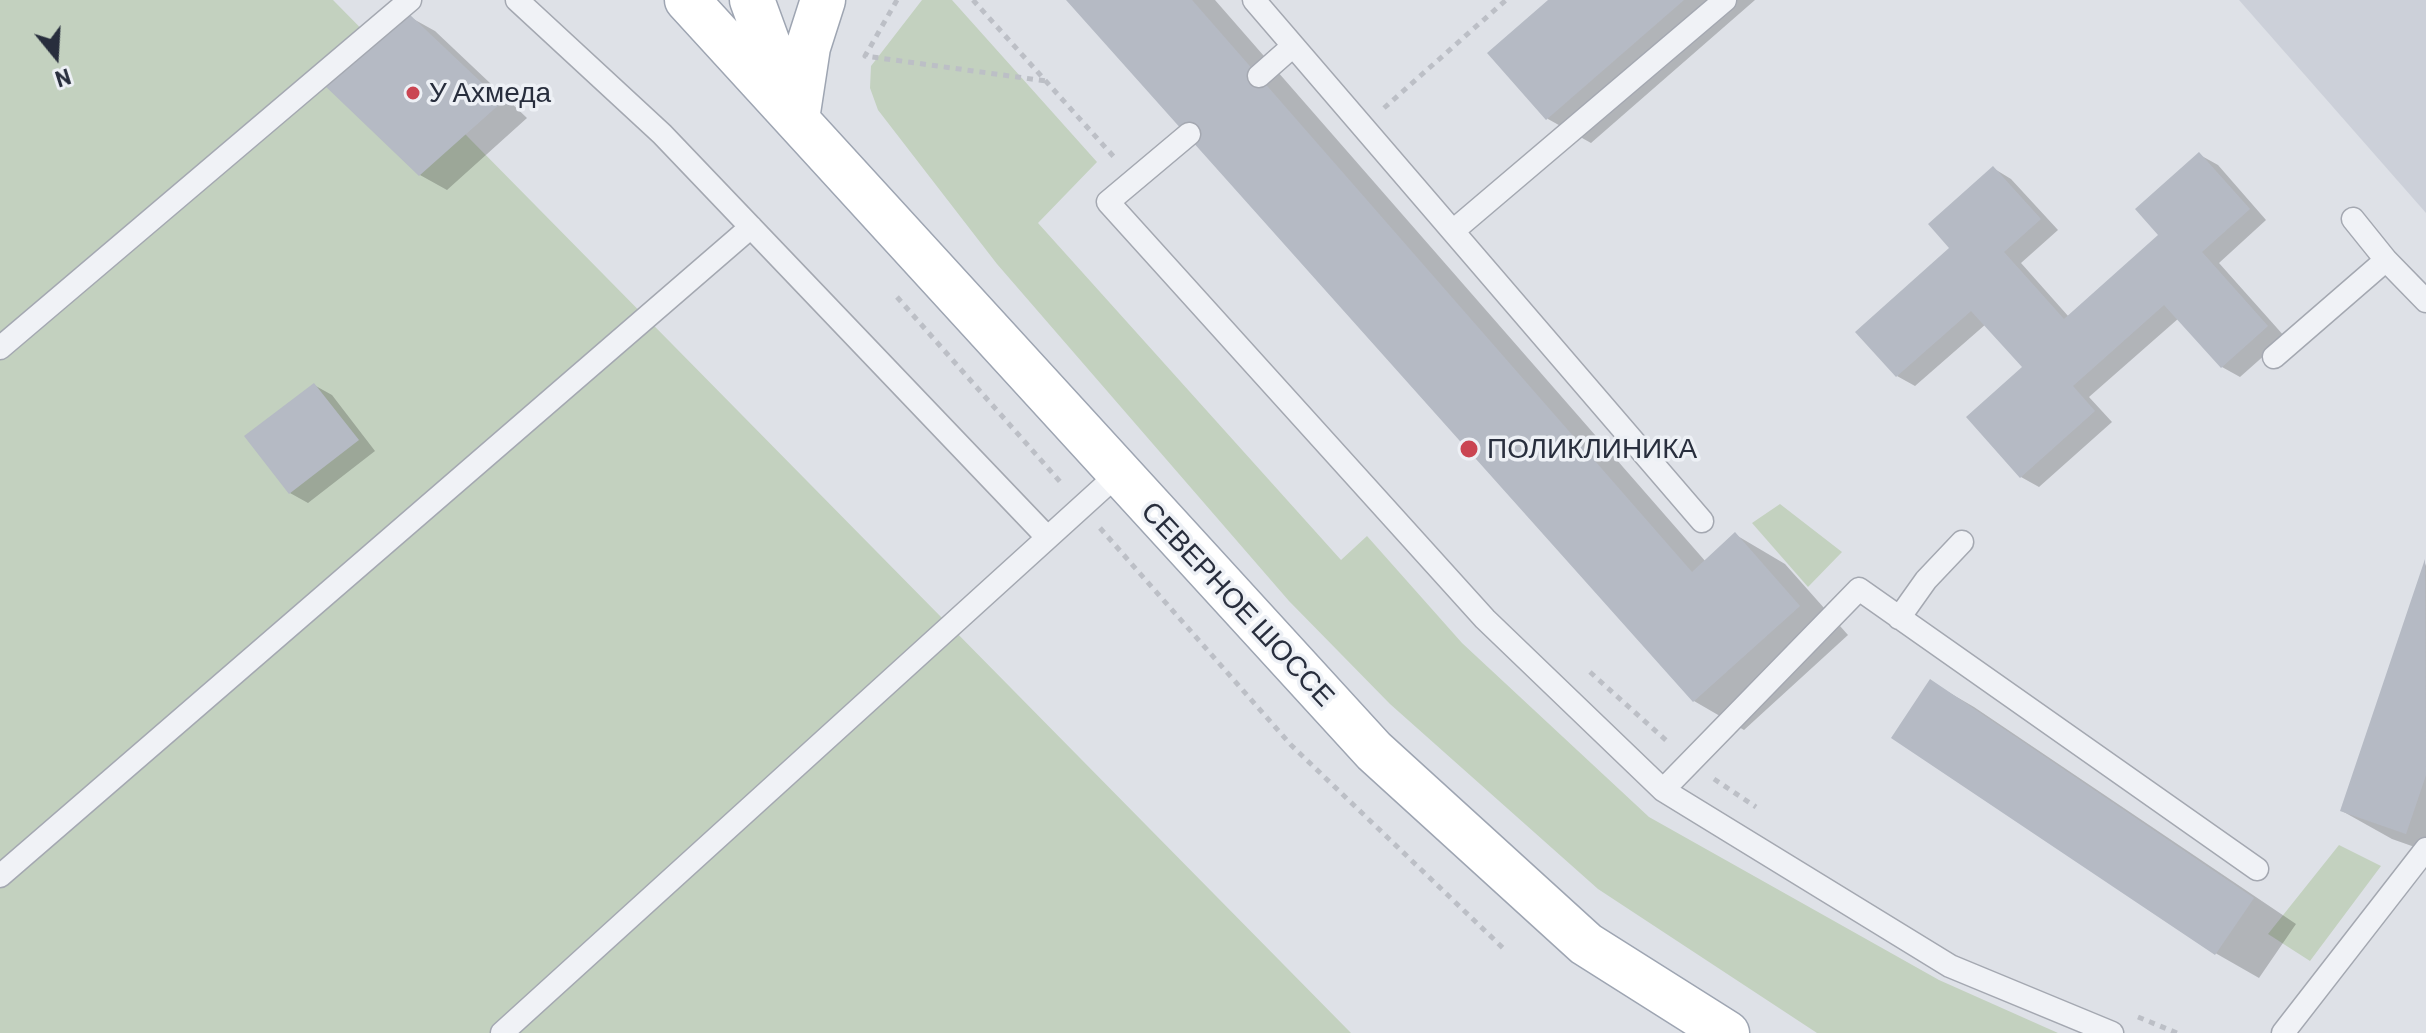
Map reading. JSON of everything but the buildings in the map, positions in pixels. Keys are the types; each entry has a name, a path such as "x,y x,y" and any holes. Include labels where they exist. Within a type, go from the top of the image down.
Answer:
{"main road":[{"name":"СЕВЕРНОЕ ШОССЕ","path":"687,0 1374,751 1586,944 1727,1033"},
{"name":"СЕВЕРНОЕ ШОССЕ","path":"752,0 796,122"},
{"path":"796,122 808,47 823,0"}],"lane":[{"path":"0,348 410,0"},
{"path":"517,0 662,134 1047,537"},
{"path":"1254,0 1702,521"},
{"path":"1453,231 1725,0"},
{"path":"1259,76 1293,46"},
{"path":"1189,134 1108,202 1485,619 1663,790 1950,966 2112,1033"},
{"path":"2353,219 2386,260 2426,301"},
{"path":"0,876 751,227"},
{"path":"2274,357 2386,260"},
{"path":"502,1033 1118,474"},
{"path":"1899,618 1926,580 1962,542"},
{"path":"1663,790 1859,589 2257,869"},
{"path":"2283,1033 2426,849"}],"path":[{"path":"897,0 865,56 1046,81"},
{"path":"973,0 1135,180"},
{"path":"1363,126 1506,0"},
{"path":"892,292 1291,745 1503,948"},
{"path":"1586,668 1690,763 1756,807"},
{"path":"2136,1016 2177,1033"}],"shaded area":[{"path":"2239,0 2426,0 2426,213"}],"green space":[{"path":"0,0 333,0 1351,1033 0,1033"},
{"path":"922,0 952,0 1097,162 1038,223 1341,560 1367,536 1462,643 1649,817 1939,980 2058,1033 1817,1033 1598,889 1390,704 1289,601 997,264 878,110 870,88 871,66"},
{"path":"1780,504 1842,552 1808,587 1752,523"},
{"path":"2339,845 2381,866 2310,961 2268,934"}],"place":[{"name":"У Ахмеда","path":"413,93"},
{"name":"ПОЛИКЛИНИКА","path":"1469,449"}]}
